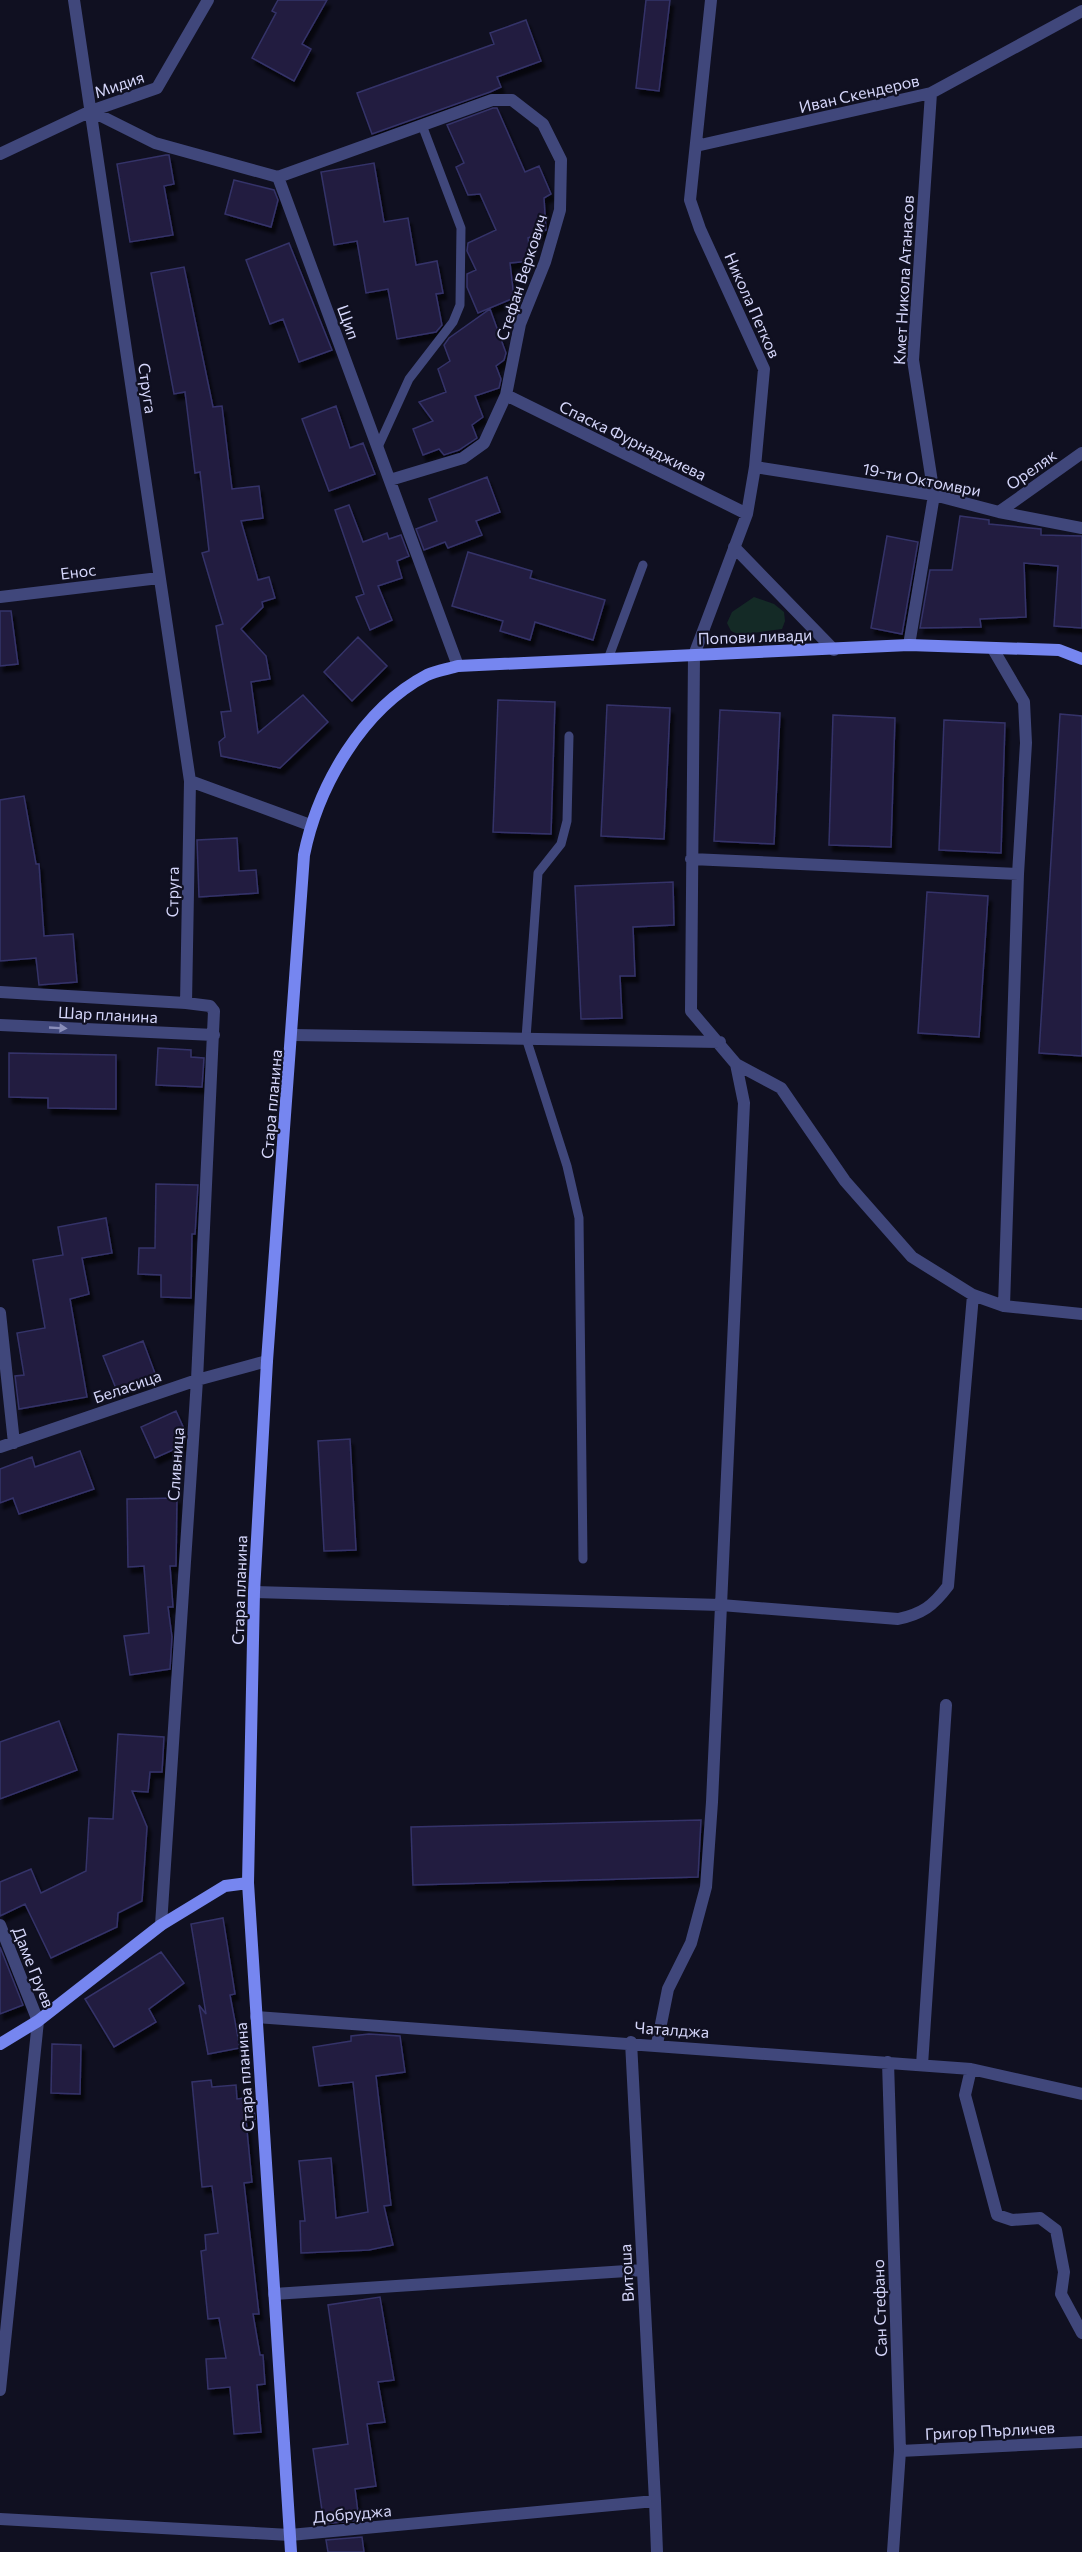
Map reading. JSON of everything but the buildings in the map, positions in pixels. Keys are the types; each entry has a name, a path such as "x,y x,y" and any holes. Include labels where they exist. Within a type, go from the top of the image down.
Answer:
{"street":[{"name":"Струга","path":"74,0 190,781 186,1004"},
{"name":"Мидия","path":"0,154 91,111 156,88 208,0"},
{"name":"Никола Петков","path":"711,0 690,200 700,228 764,369 755,467 747,514 694,655 691,1011 720,1042 736,1064"},
{"name":"Иван Скендеров","path":"696,146 931,93 1082,11"},
{"name":"Кмет Никола Атанасов","path":"909,645 934,495 913,360 931,93"},
{"name":"Стефан Веркович","path":"278,177 492,100 512,99 543,124 561,160 560,210 545,262 520,324 506,395 484,443 463,458 390,480"},
{"path":"91,111 155,144 278,177"},
{"name":"Щип","path":"278,177 458,666"},
{"name":"Спаска Фурнаджиева","path":"506,395 747,514"},
{"name":"Ореляк","path":"999,512 1082,453"},
{"name":"19-ти Октомври","path":"755,467 934,495 999,512 1082,528"},
{"path":"734,547 834,650"},
{"name":"Енос","path":"0,597 159,578"},
{"name":"Попови ливади","path":"428,675 458,666 909,645 1059,651 1082,659"},
{"path":"993,649 1024,702 1026,743 1018,874 1004,1306"},
{"name":"Стара планина","path":"291,2552 248,1883 254,1592 267,1361 293,1035 304,855 310,825 328,783 358,738 390,700 428,675"},
{"path":"190,781 310,825"},
{"path":"691,858 1018,874"},
{"name":"Шар планина","path":"0,993 210,1006"},
{"name":"Сливница","path":"160,1925 197,1380 214,1035 214,1011 210,1006"},
{"name":"Шар планина","path":"0,1025 214,1035"},
{"path":"293,1035 720,1042"},
{"path":"736,1064 781,1088 845,1181 912,1257 973,1295 1004,1306 1082,1314"},
{"path":"657,2044 668,1989 691,1943 706,1887 744,1103 736,1064"},
{"path":"254,1592 721,1605 898,1619 920,1614 936,1603 948,1586 973,1295"},
{"path":"0,1313 14,1443"},
{"name":"Беласица","path":"0,1448 197,1380 267,1361"},
{"path":"922,2065 946,1705"},
{"path":"0,2044 38,2021 160,1925 225,1886 248,1883"},
{"name":"Даме Груев","path":"0,1925 38,2021"},
{"name":"Чаталджа","path":"256,2017 631,2042 971,2069 1082,2094"},
{"path":"0,2390 38,2021"},
{"name":"Витоша","path":"631,2042 655,2501"},
{"name":"Сан Стефано","path":"888,2062 900,2451 893,2552"},
{"path":"971,2069 965,2095 997,2215 1012,2220 1040,2218 1056,2230 1064,2272 1061,2294 1082,2333"},
{"path":"274,2294 642,2270"},
{"name":"Григор Пърличев","path":"900,2451 1082,2442"},
{"path":"655,2501 657,2552"},
{"name":"Добруджа","path":"0,2519 290,2535 655,2501"}],"lane":[{"path":"378,447 409,379 453,322 460,305 461,228 422,125"},
{"path":"608,659 643,565"},
{"path":"568,736 567,821 561,844 538,873 526,1038 567,1166 579,1218 583,1558"}],"green space":[{"path":"754,597 774,604 784,612 785,621 782,629 740,635 731,631 727,623 732,612"}]}
